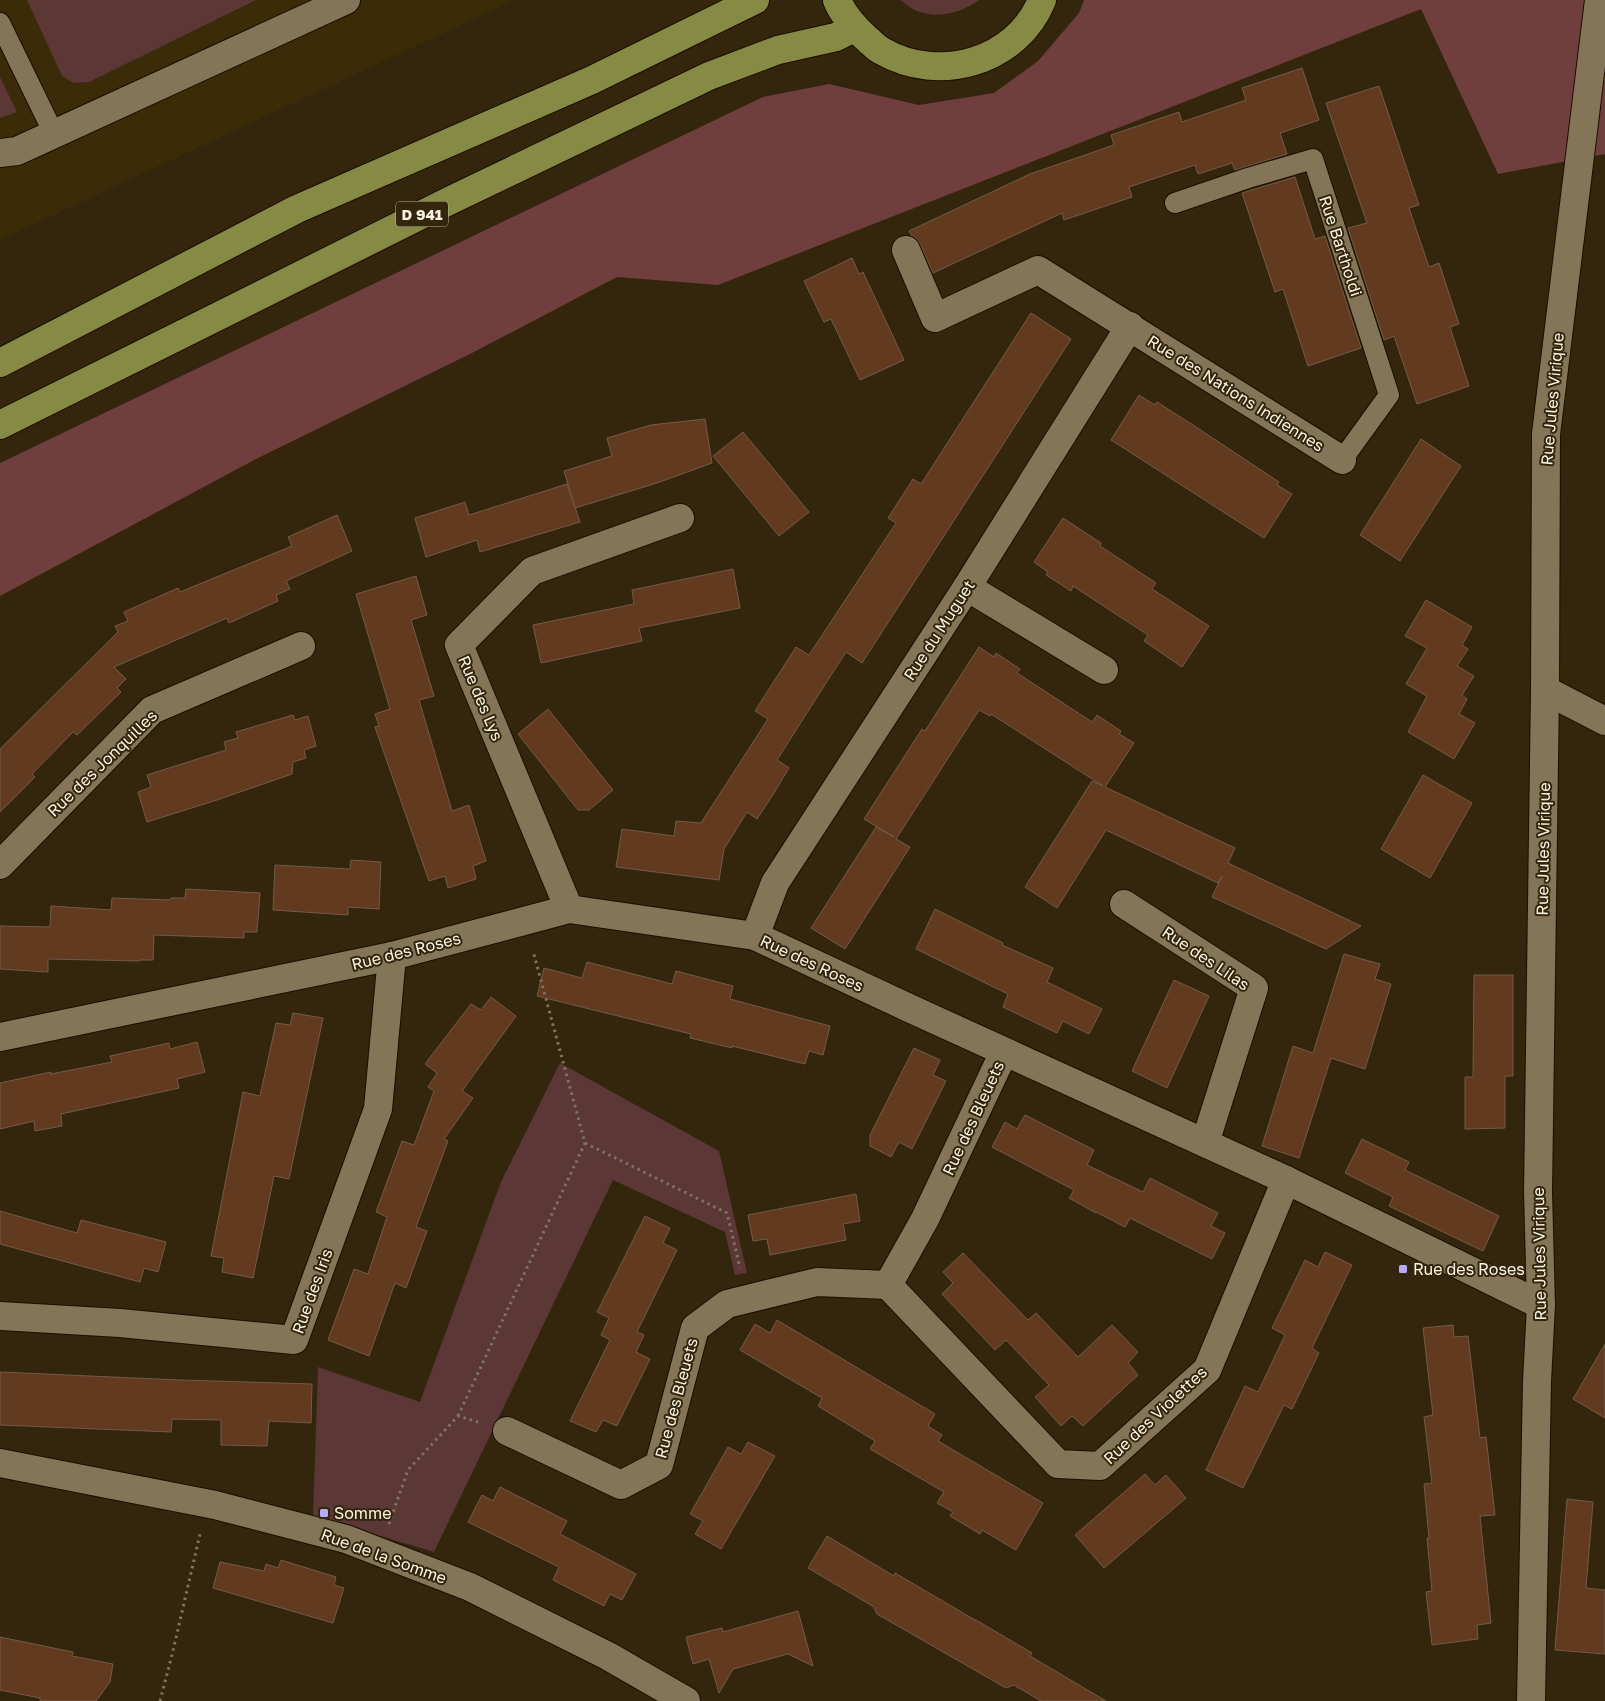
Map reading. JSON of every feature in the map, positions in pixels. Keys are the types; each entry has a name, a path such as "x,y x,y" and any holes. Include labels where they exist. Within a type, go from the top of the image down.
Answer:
{"highway":[{"path":"0,363 298,209 592,80 755,0"},
{"path":"837,0 854,28 881,51 914,64 950,67 984,59 1014,40 1037,12 1042,0"},
{"name":"D 941","path":"0,425 449,201 709,76 778,50 836,37 854,28"}],"street":[{"path":"0,153 17,151 346,0"},
{"name":"Rue Jules Virique","path":"1531,1701 1537,1391 1541,1305 1538,1192 1545,690 1546,434 1599,0"},
{"name":"Rue des Nations Indiennes","path":"906,250 935,318 1038,270 1342,460"},
{"name":"Rue du Muguet","path":"755,936 775,883 967,587 1130,326"},
{"name":"Rue des Lys","path":"569,909 459,645 532,571 680,518"},
{"path":"967,587 1104,670"},
{"name":"Rue des Jonquilles","path":"0,865 152,710 301,646"},
{"path":"1545,690 1605,721"},
{"name":"Rue des Lilas","path":"1124,904 1254,988 1205,1143"},
{"name":"Rue des Roses","path":"0,1037 392,956 569,909 755,936 1286,1180 1541,1305"},
{"name":"Rue des Iris","path":"0,1316 120,1323 294,1340 378,1109 392,956"},
{"name":"Rue des Bleuets","path":"507,1431 621,1485 659,1464 695,1328 727,1304 817,1282 888,1285 925,1220 1004,1052"},
{"name":"Rue des Violettes","path":"888,1285 1058,1464 1100,1466 1207,1370 1286,1180"},
{"name":"Rue de la Somme","path":"0,1463 215,1505 346,1539 470,1588 608,1656 686,1701"}],"lane":[{"path":"0,23 54,134"},
{"name":"Rue Bartholdi","path":"1175,203 1312,159 1389,395 1342,460"}],"path":[{"path":"380,1553 408,1470 458,1416 585,1143 525,920"},
{"path":"585,1143 727,1212 747,1299"},
{"path":"458,1416 507,1431"},
{"path":"160,1701 202,1528"}],"shaded area":[{"path":"0,0 515,0 0,240"},
{"path":"27,0 256,0 89,82 74,83 62,76"},
{"path":"900,0 979,0 957,11 933,14 915,10"},
{"path":"1084,0 1605,0 1605,154 1498,174 1421,9 718,285 617,277 472,353 258,458 0,596 0,463 763,97 829,84 919,105 994,93 1038,61 1079,13"},
{"path":"0,77 17,112 0,118"},
{"path":"560,1063 719,1151 747,1273 735,1275 725,1232 613,1180 434,1552 313,1516 318,1367 420,1402 501,1182"}],"building":[{"path":"1302,68 1319,120 1280,133 1287,154 1235,170 1232,163 1198,174 1195,165 1129,187 1132,197 1064,220 1062,213 933,273 920,244 909,231 1030,174 1114,145 1111,135 1179,112 1182,122 1246,100 1242,88"},
{"path":"1379,86 1419,205 1409,208 1429,267 1439,263 1459,324 1450,327 1469,386 1417,404 1394,336 1384,340 1348,228 1367,223 1326,103"},
{"path":"1295,177 1315,239 1325,236 1361,348 1308,366 1283,289 1275,292 1242,193"},
{"path":"852,258 859,274 863,272 904,360 860,380 831,319 824,322 804,281"},
{"path":"1031,313 1071,339 862,663 846,652 777,760 789,768 774,793 757,819 747,812 724,849 719,880 616,867 622,829 674,836 676,821 701,823 768,719 755,711 796,647 809,655 896,523 888,518 913,479 921,484"},
{"path":"1139,395 1155,405 1157,402 1193,425 1279,482 1277,485 1292,494 1264,538 1111,440"},
{"path":"705,419 712,463 657,483 575,508 564,471 612,456 607,438 651,425"},
{"path":"743,432 809,512 779,536 713,456"},
{"path":"1421,439 1461,466 1400,561 1360,535"},
{"path":"567,484 580,522 480,552 477,540 426,557 415,518 465,502 469,515"},
{"path":"337,515 352,551 286,581 290,589 276,595 278,601 229,623 227,618 114,667 126,679 117,688 121,692 77,735 73,732 32,774 35,777 0,812 0,749 118,632 115,626 128,621 124,612 178,588 180,592 292,546 288,537"},
{"path":"1063,518 1101,543 1100,546 1156,583 1152,589 1209,626 1182,667 1144,641 1148,635 1073,586 1071,591 1046,575 1048,572 1034,562"},
{"path":"733,569 740,608 639,628 642,641 541,663 533,625 634,604 632,590"},
{"path":"416,576 427,615 411,620 434,696 419,700 452,811 469,805 486,861 473,866 476,879 448,888 445,876 429,881 375,727 379,726 375,714 390,709 356,594"},
{"path":"1426,600 1472,627 1462,645 1468,649 1457,666 1474,676 1462,695 1467,699 1459,714 1475,723 1454,759 1408,732 1427,696 1406,684 1427,648 1405,636"},
{"path":"979,647 994,657 996,653 1020,669 1017,673 1092,722 1097,715 1121,731 1119,734 1134,743 1105,787 1235,848 1228,863 1361,926 1326,949 1212,897 1222,876 1218,883 1106,830 1057,908 1025,887 1092,781 1103,786 991,714 990,716 979,710 896,839 910,847 845,949 811,928 876,827 894,837 864,819 922,729 925,731"},
{"path":"548,709 613,790 589,810 578,810 518,734"},
{"path":"293,715 295,720 308,716 316,746 304,750 306,758 293,762 292,774 147,822 138,792 151,787 147,775 226,750 224,742 238,738 236,732"},
{"path":"1423,775 1472,803 1430,878 1381,849"},
{"path":"351,860 381,862 379,909 348,907 348,915 273,910 275,865 350,869"},
{"path":"186,889 260,893 257,932 244,932 244,938 154,935 153,960 48,959 48,972 0,969 0,926 50,927 51,906 111,910 112,898 170,900 171,898 185,898"},
{"path":"935,909 1003,943 1002,945 1053,968 1047,982 1102,1009 1089,1034 1063,1021 1057,1033 1003,1007 1008,994 916,949"},
{"path":"1344,954 1380,964 1375,979 1391,984 1365,1069 1331,1058 1299,1158 1262,1146 1293,1046 1313,1053"},
{"path":"587,962 672,984 676,971 733,986 730,999 830,1026 823,1055 809,1051 805,1064 690,1038 691,1034 537,996 544,968 582,978"},
{"path":"1474,975 1513,975 1513,1076 1505,1076 1505,1128 1465,1129 1465,1077 1473,1077"},
{"path":"1174,980 1209,996 1167,1088 1132,1071"},
{"path":"491,997 516,1016 462,1091 473,1098 444,1139 448,1141 416,1227 427,1231 406,1288 395,1283 369,1356 328,1340 354,1269 368,1274 387,1217 376,1212 402,1141 414,1145 434,1091 428,1087 437,1073 425,1064 471,1004 481,1010"},
{"path":"293,1013 323,1018 289,1179 274,1176 253,1278 222,1272 224,1258 211,1256 243,1092 260,1096 276,1023 290,1025"},
{"path":"197,1042 205,1072 177,1079 179,1088 61,1114 62,1126 35,1131 34,1121 0,1129 0,1083 112,1062 110,1056 169,1043 170,1049"},
{"path":"914,1048 940,1060 933,1075 946,1081 912,1149 899,1142 891,1157 870,1146 870,1135"},
{"path":"1025,1115 1094,1150 1087,1165 1143,1192 1150,1178 1218,1213 1211,1226 1225,1233 1212,1259 1130,1218 1125,1227 1096,1213 1069,1198 1074,1190 992,1147 1005,1122 1017,1129"},
{"path":"1362,1139 1409,1162 1405,1170 1499,1216 1483,1251 1389,1206 1393,1197 1345,1173"},
{"path":"856,1194 860,1221 843,1224 846,1240 770,1255 767,1239 753,1241 748,1215"},
{"path":"0,1211 77,1233 81,1220 166,1242 158,1272 144,1268 140,1282 0,1244"},
{"path":"645,1216 670,1228 663,1243 677,1250 637,1332 644,1335 636,1352 650,1359 617,1426 603,1420 596,1432 570,1421 610,1340 601,1335 609,1318 597,1312"},
{"path":"1325,1252 1352,1265 1312,1348 1319,1353 1292,1409 1284,1405 1243,1488 1206,1470 1245,1386 1258,1392 1285,1335 1272,1328 1305,1260 1318,1267"},
{"path":"963,1253 1028,1320 1036,1313 1078,1357 1112,1325 1138,1352 1128,1363 1138,1375 1083,1426 1072,1416 1061,1426 1035,1397 1049,1385 1006,1340 995,1350 942,1294 953,1283 943,1272"},
{"path":"777,1320 935,1414 928,1426 942,1435 938,1441 1043,1503 1016,1550 982,1530 980,1534 950,1516 953,1512 937,1503 944,1492 870,1449 875,1441 818,1406 822,1398 740,1350 755,1324 770,1333"},
{"path":"1453,1325 1454,1337 1468,1336 1480,1438 1486,1437 1495,1515 1480,1516 1491,1623 1477,1625 1478,1639 1432,1645 1426,1592 1432,1591 1424,1484 1432,1483 1424,1417 1433,1415 1423,1328"},
{"path":"1605,1344 1605,1418 1573,1399"},
{"path":"0,1372 312,1384 311,1423 269,1421 267,1446 221,1445 221,1420 172,1419 171,1432 0,1425"},
{"path":"748,1442 775,1456 721,1549 695,1534 703,1521 690,1514 728,1447 741,1454"},
{"path":"1145,1474 1155,1485 1166,1475 1186,1498 1104,1568 1075,1535"},
{"path":"500,1487 567,1521 560,1534 636,1574 622,1600 610,1594 604,1606 553,1580 559,1567 468,1522 482,1495 493,1501"},
{"path":"1567,1499 1593,1502 1586,1588 1605,1590 1605,1654 1555,1650"},
{"path":"827,1536 894,1576 895,1573 974,1621 976,1620 1032,1653 1030,1656 1106,1701 1041,1701 1014,1685 1006,1688 877,1614 874,1607 808,1568"},
{"path":"281,1560 336,1577 334,1585 344,1588 333,1623 213,1588 220,1562 264,1571 266,1564 278,1568"},
{"path":"798,1611 813,1666 788,1654 733,1669 719,1693 709,1659 693,1664 686,1637 722,1628 723,1632"},
{"path":"0,1637 73,1652 72,1656 113,1664 110,1682 96,1701 40,1701 40,1698 0,1690"}],"place":[{"name":"Rue des Roses","path":"1403,1269"},
{"name":"Somme","path":"324,1513"}]}
